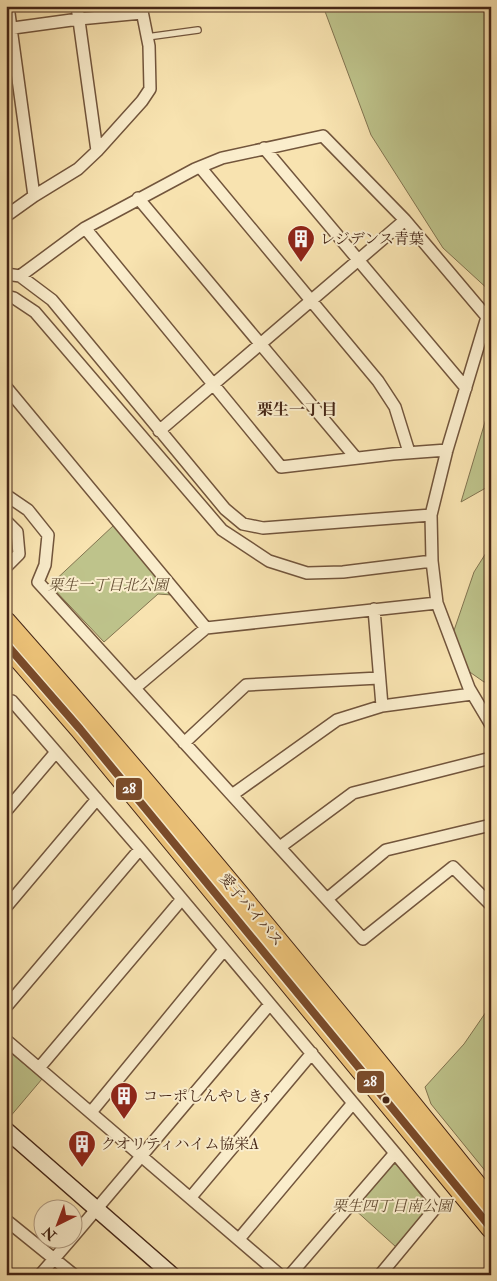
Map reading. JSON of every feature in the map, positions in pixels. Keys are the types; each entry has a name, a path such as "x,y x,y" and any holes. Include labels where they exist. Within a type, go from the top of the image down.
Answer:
{"highway":[{"name":"愛子バイパス","path":"6,622 132,765 389,1075 491,1203"},
{"name":"愛子バイパス","path":"6,644 80,729 491,1228"}],"street":[{"path":"8,6 8,29 34,196"},
{"path":"77,6 97,151"},
{"path":"6,216 78,169 142,101 150,89 147,37 142,10 8,29"},
{"path":"20,276 85,228 138,198 200,167 222,158 323,136 405,220 487,317 447,450 431,515 432,561 437,603 472,694 491,725"},
{"path":"264,148 466,388"},
{"path":"200,167 378,381 395,407 409,452"},
{"path":"138,198 356,458"},
{"path":"159,431 405,220"},
{"path":"85,228 281,467 409,452 447,450"},
{"path":"6,274 20,276 52,300 225,509 243,524 263,528 431,515"},
{"path":"6,296 14,298 35,312 222,530 269,561 307,573 343,572 432,561"},
{"path":"6,387 206,628"},
{"path":"6,495 28,510 48,535 45,565 38,582 363,939 453,867 491,905"},
{"path":"6,521 17,532 19,554 6,568"},
{"path":"135,688 206,628 437,603"},
{"path":"374,609 382,706"},
{"path":"184,743 246,685 380,678"},
{"path":"232,795 337,720 382,706 472,694"},
{"path":"6,708 12,701 140,849 438,1205 380,1275"},
{"path":"6,811 56,752"},
{"path":"280,847 353,793 491,758"},
{"path":"6,907 97,799"},
{"path":"327,899 386,850 491,825"},
{"path":"6,1007 140,849"},
{"path":"38,1068 182,899"},
{"path":"92,1111 224,950"},
{"path":"82,1227 270,1004"},
{"path":"6,1040 92,1111 280,1275"},
{"path":"191,1197 312,1053"},
{"path":"239,1239 353,1103"},
{"path":"6,1130 172,1275"},
{"path":"290,1275 395,1153"},
{"path":"6,1220 74,1275"},
{"path":"40,1275 63,1248"}],"lane":[{"path":"147,37 198,30"}],"green space":[{"path":"323,6 491,6 491,292 443,248 371,135"},
{"path":"491,402 491,485 461,502"},
{"name":"栗生一丁目北公園","path":"114,525 172,595 158,594 104,642 50,585"},
{"path":"491,545 491,682 484,682 454,661 449,645 474,572"},
{"path":"486,1012 491,1014 491,1178 431,1104 425,1087 464,1044"},
{"path":"6,1049 42,1079 9,1118 6,1115"},
{"name":"栗生四丁目南公園","path":"396,1164 428,1204 428,1209 396,1247 353,1208 391,1165"}],"transit line":[{"name":"28","path":"6,644 80,729 491,1228"}],"place":[{"name":"レジデンス青葉","path":"301,263"},
{"name":"コーポしんやしき5","path":"124,1120"},
{"name":"クオリティハイム協栄A","path":"82,1168"}],"district":[{"name":"栗生一丁目","path":"297,410"}]}
